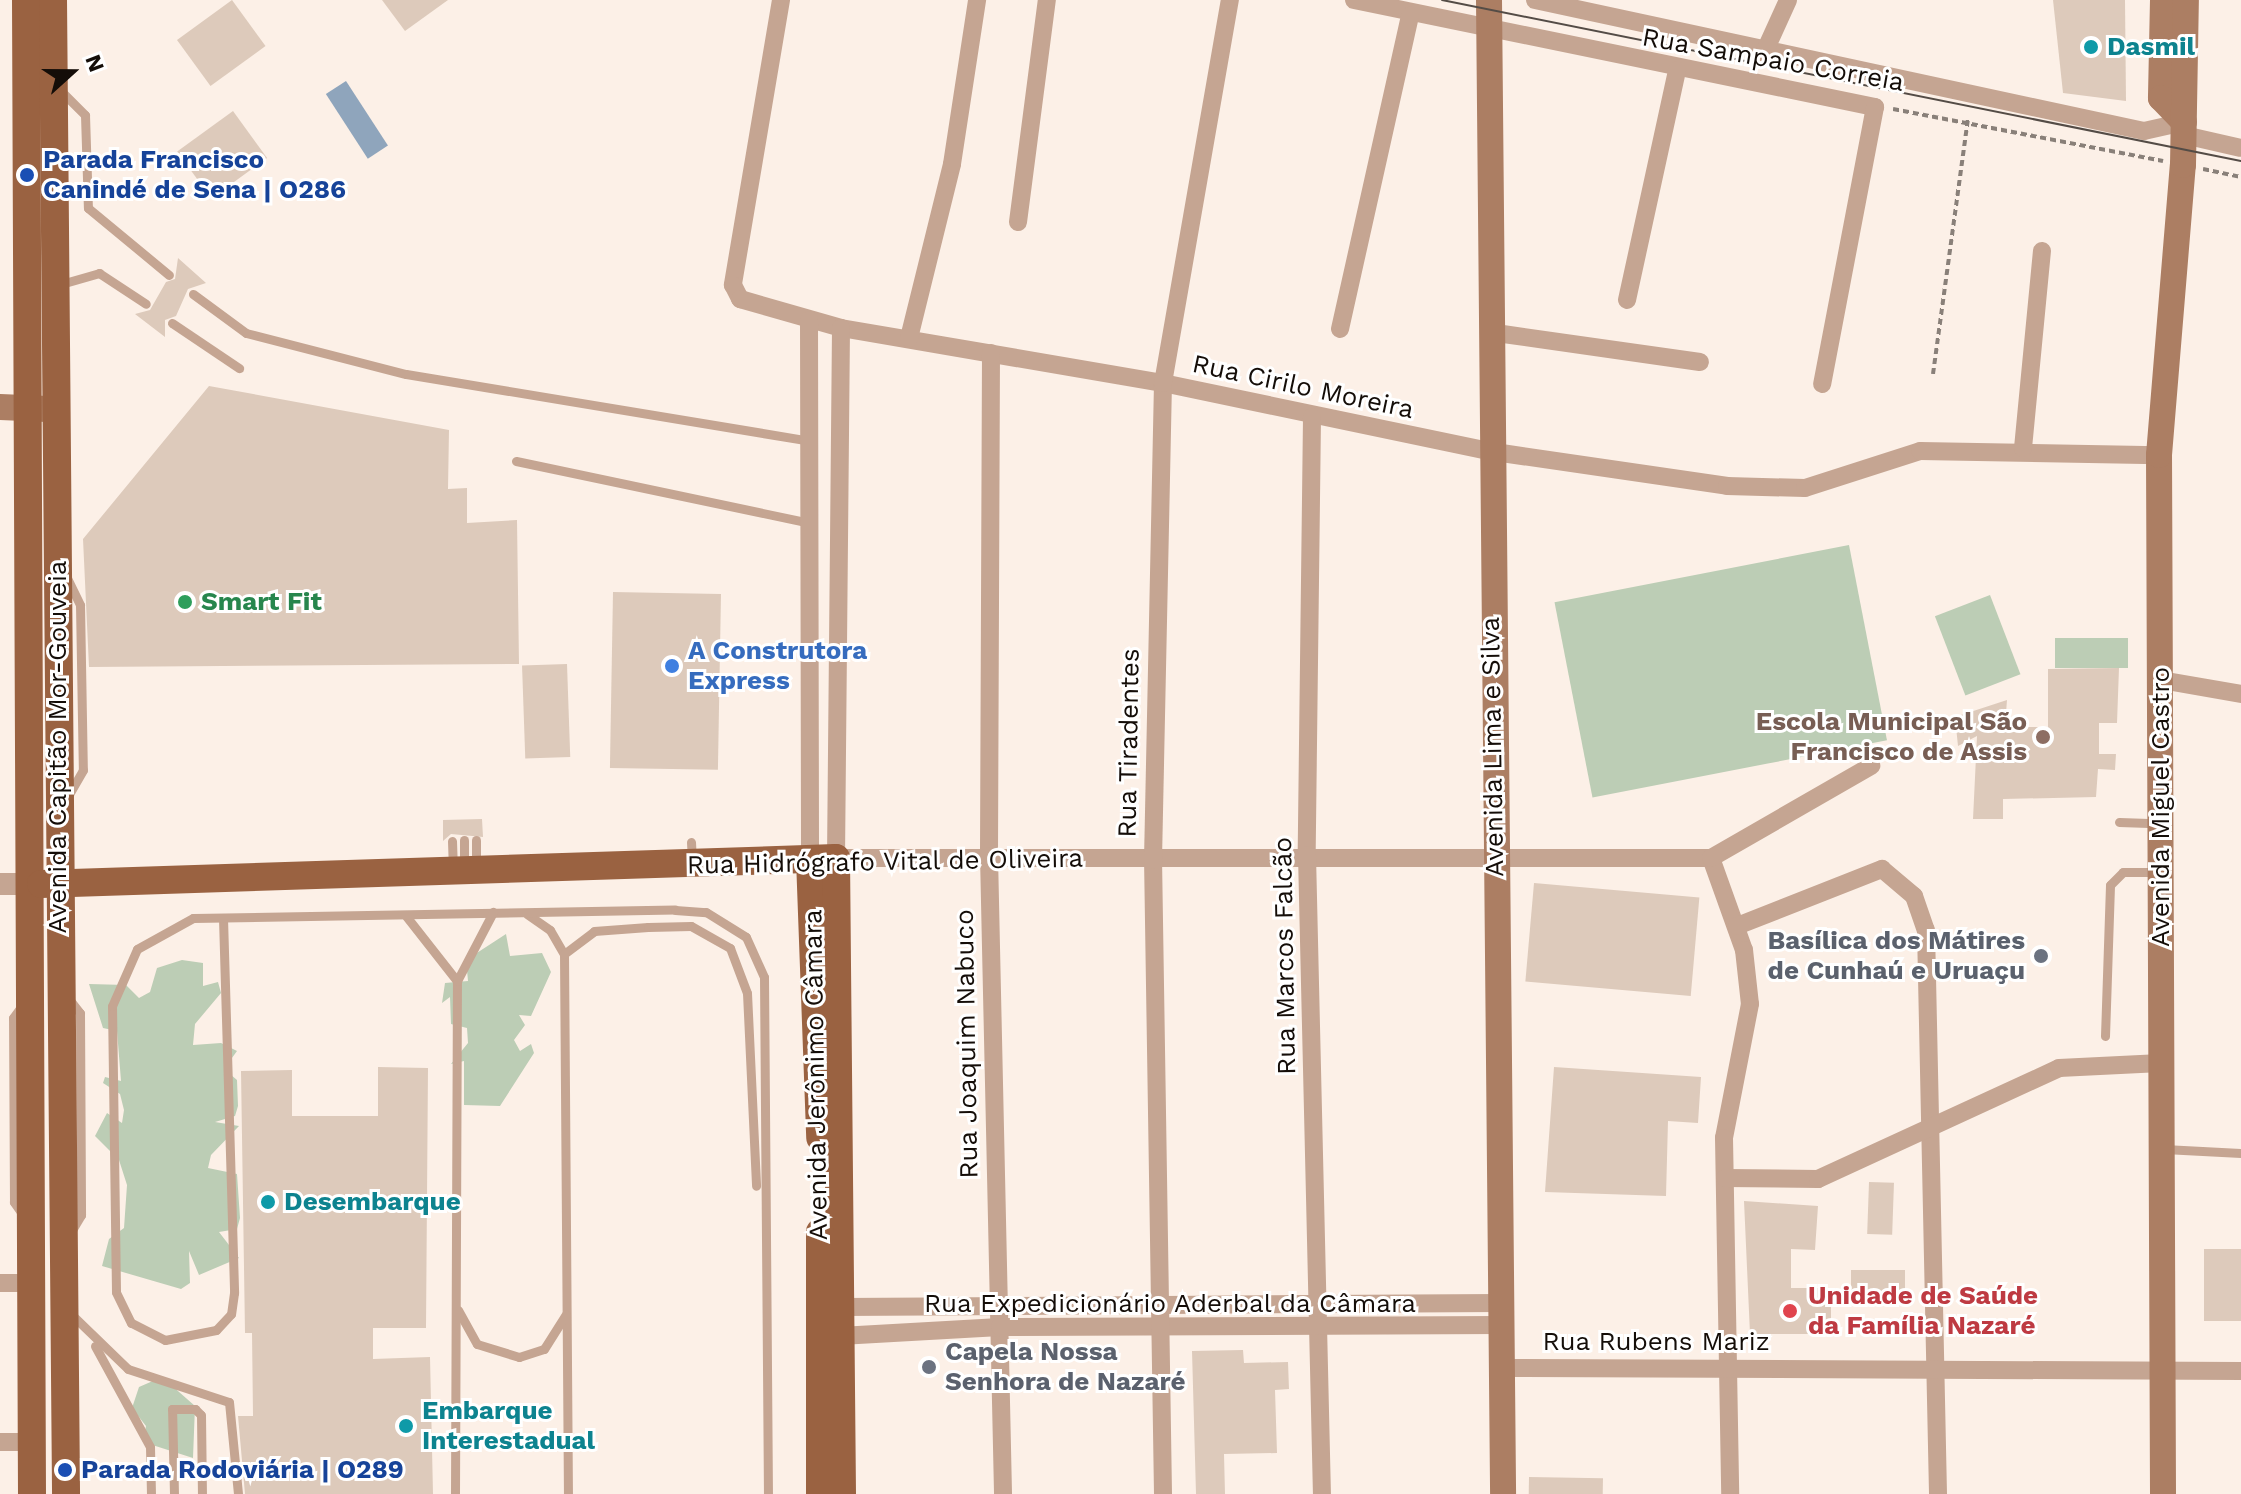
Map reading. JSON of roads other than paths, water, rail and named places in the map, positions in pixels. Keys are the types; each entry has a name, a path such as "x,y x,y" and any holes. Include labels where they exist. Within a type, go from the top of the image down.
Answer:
{"main road":[{"name":"Avenida Capitão Mor-Gouveia","path":"26,0 32,1494"},
{"name":"Avenida Capitão Mor-Gouveia","path":"53,0 54,287 27,408 57,558 66,1494"},
{"name":"Avenida Lima e Silva","path":"1489,0 1488,451 1503,1494"},
{"path":"2163,0 2170,86 2184,128"},
{"path":"2170,86 2186,0"},
{"name":"Avenida Miguel Castro","path":"2163,1494 2159,455 2184,128"},
{"name":"Rua Hidrógrafo Vital de Oliveira","path":"29,884 465,874 629,862 692,853 823,859"},
{"name":"Avenida Jerônimo Câmara","path":"823,859 840,1307 842,1494"},
{"name":"Avenida Jerônimo Câmara","path":"820,1494 823,859"}],"street":[{"name":"Rua Cirilo Moreira","path":"781,0 733,289 740,299 841,328 1163,383 1312,417 1488,451 1727,486 1805,488 1896,454 2023,448 2159,455"},
{"path":"909,338 952,164 977,0"},
{"path":"1018,222 1047,0"},
{"name":"Rua Tiradentes","path":"1163,1494 1158,1332 1153,860 1163,383 1230,0"},
{"name":"Rua Sampaio Correia","path":"1354,0 1490,33 1875,107 1822,384"},
{"name":"Rua Sampaio Correia","path":"1535,0 1764,53 2144,131 2184,128 2241,148"},
{"path":"1764,53 1788,0"},
{"path":"1340,329 1410,16"},
{"path":"1627,300 1677,70"},
{"path":"2144,131 2156,121 2170,86"},
{"path":"2023,448 2042,251"},
{"name":"Avenida Jerônimo Câmara","path":"809,320 823,859"},
{"name":"Avenida Jerônimo Câmara","path":"823,859 841,328"},
{"path":"1489,332 1700,362"},
{"name":"Rua Joaquim Nabuco","path":"991,353 989,856 1003,1494"},
{"name":"Rua Marcos Falcão","path":"1312,417 1307,855 1322,1494"},
{"path":"2161,680 2241,694"},
{"path":"1730,1494 1725,1178 1727,1102 1750,1004 1737,926 1711,858 1871,766"},
{"name":"Rua Hidrógrafo Vital de Oliveira","path":"823,859 989,856 1153,860 1307,855 1711,858"},
{"path":"1737,926 1882,869 1914,896 1926,930 1938,1494"},
{"path":"0,884 29,884"},
{"path":"1725,1178 1818,1179 1931,1130 2059,1068 2161,1063"},
{"path":"0,1283 31,1283"},
{"name":"Rua Expedicionário Aderbal da Câmara","path":"840,1307 1319,1303 1501,1314"},
{"name":"Rua Expedicionário Aderbal da Câmara","path":"840,1336 1000,1327 1158,1332 1320,1332 1501,1314"},
{"name":"Rua Rubens Mariz","path":"1503,1368 1935,1367 2241,1371"},
{"path":"0,1442 31,1442"}],"lane":[{"path":"55,85 85,115 93,216 169,275"},
{"path":"54,287 99,273 146,304"},
{"path":"193,294 246,333 406,374 811,441"},
{"path":"172,323 239,368"},
{"path":"516,461 659,497 812,524"},
{"path":"57,558 80,605 84,681 83,770 58,813"},
{"path":"2119,822 2161,823"},
{"path":"464,840 465,874"},
{"path":"465,874 476,840"},
{"path":"452,841 465,874"},
{"path":"2105,1036 2110,885 2123,872 2161,872"},
{"path":"455,1494 457,981 493,912"},
{"path":"223,918 234,1293 231,1314 216,1330 165,1340 131,1323 116,1292 112,1006 137,949 193,918 493,912 706,912 755,949 764,977 762,1329"},
{"path":"525,913 550,930 564,954 568,1062 568,1494"},
{"path":"406,916 457,981"},
{"path":"564,954 594,931 691,926 715,936 741,967 762,1329 768,1494"},
{"path":"556,1062 568,1062"},
{"path":"2162,1149 2241,1153"},
{"path":"456,1303 477,1344 519,1357 553,1340 569,1303"},
{"path":"64,1307 90,1336 128,1369 229,1402 238,1494"},
{"path":"90,1336 150,1447 151,1494"},
{"path":"174,1494 172,1409 195,1409 201,1415 202,1494"}],"water":[{"path":"346,81 388,146 368,159 326,94"}],"tram line":[{"path":"1442,0 2241,161"}],"place":[{"name":"Dasmil","path":"2091,47"},
{"name":"Parada Francisco Canindé de Sena | O286","path":"27,175"},
{"name":"Smart Fit","path":"185,602"},
{"name":"A Construtora Express","path":"672,666"},
{"name":"Escola Municipal São Francisco de Assis","path":"2043,737"},
{"name":"Basílica dos Mátires de Cunhaú e Uruaçu","path":"2041,956"},
{"name":"Desembarque","path":"268,1202"},
{"name":"Unidade de Saúde da Família Nazaré","path":"1790,1311"},
{"name":"Capela Nossa Senhora de Nazaré","path":"929,1367"},
{"name":"Embarque Interestadual","path":"406,1426"},
{"name":"Parada Rodoviária | O289","path":"65,1470"}]}
